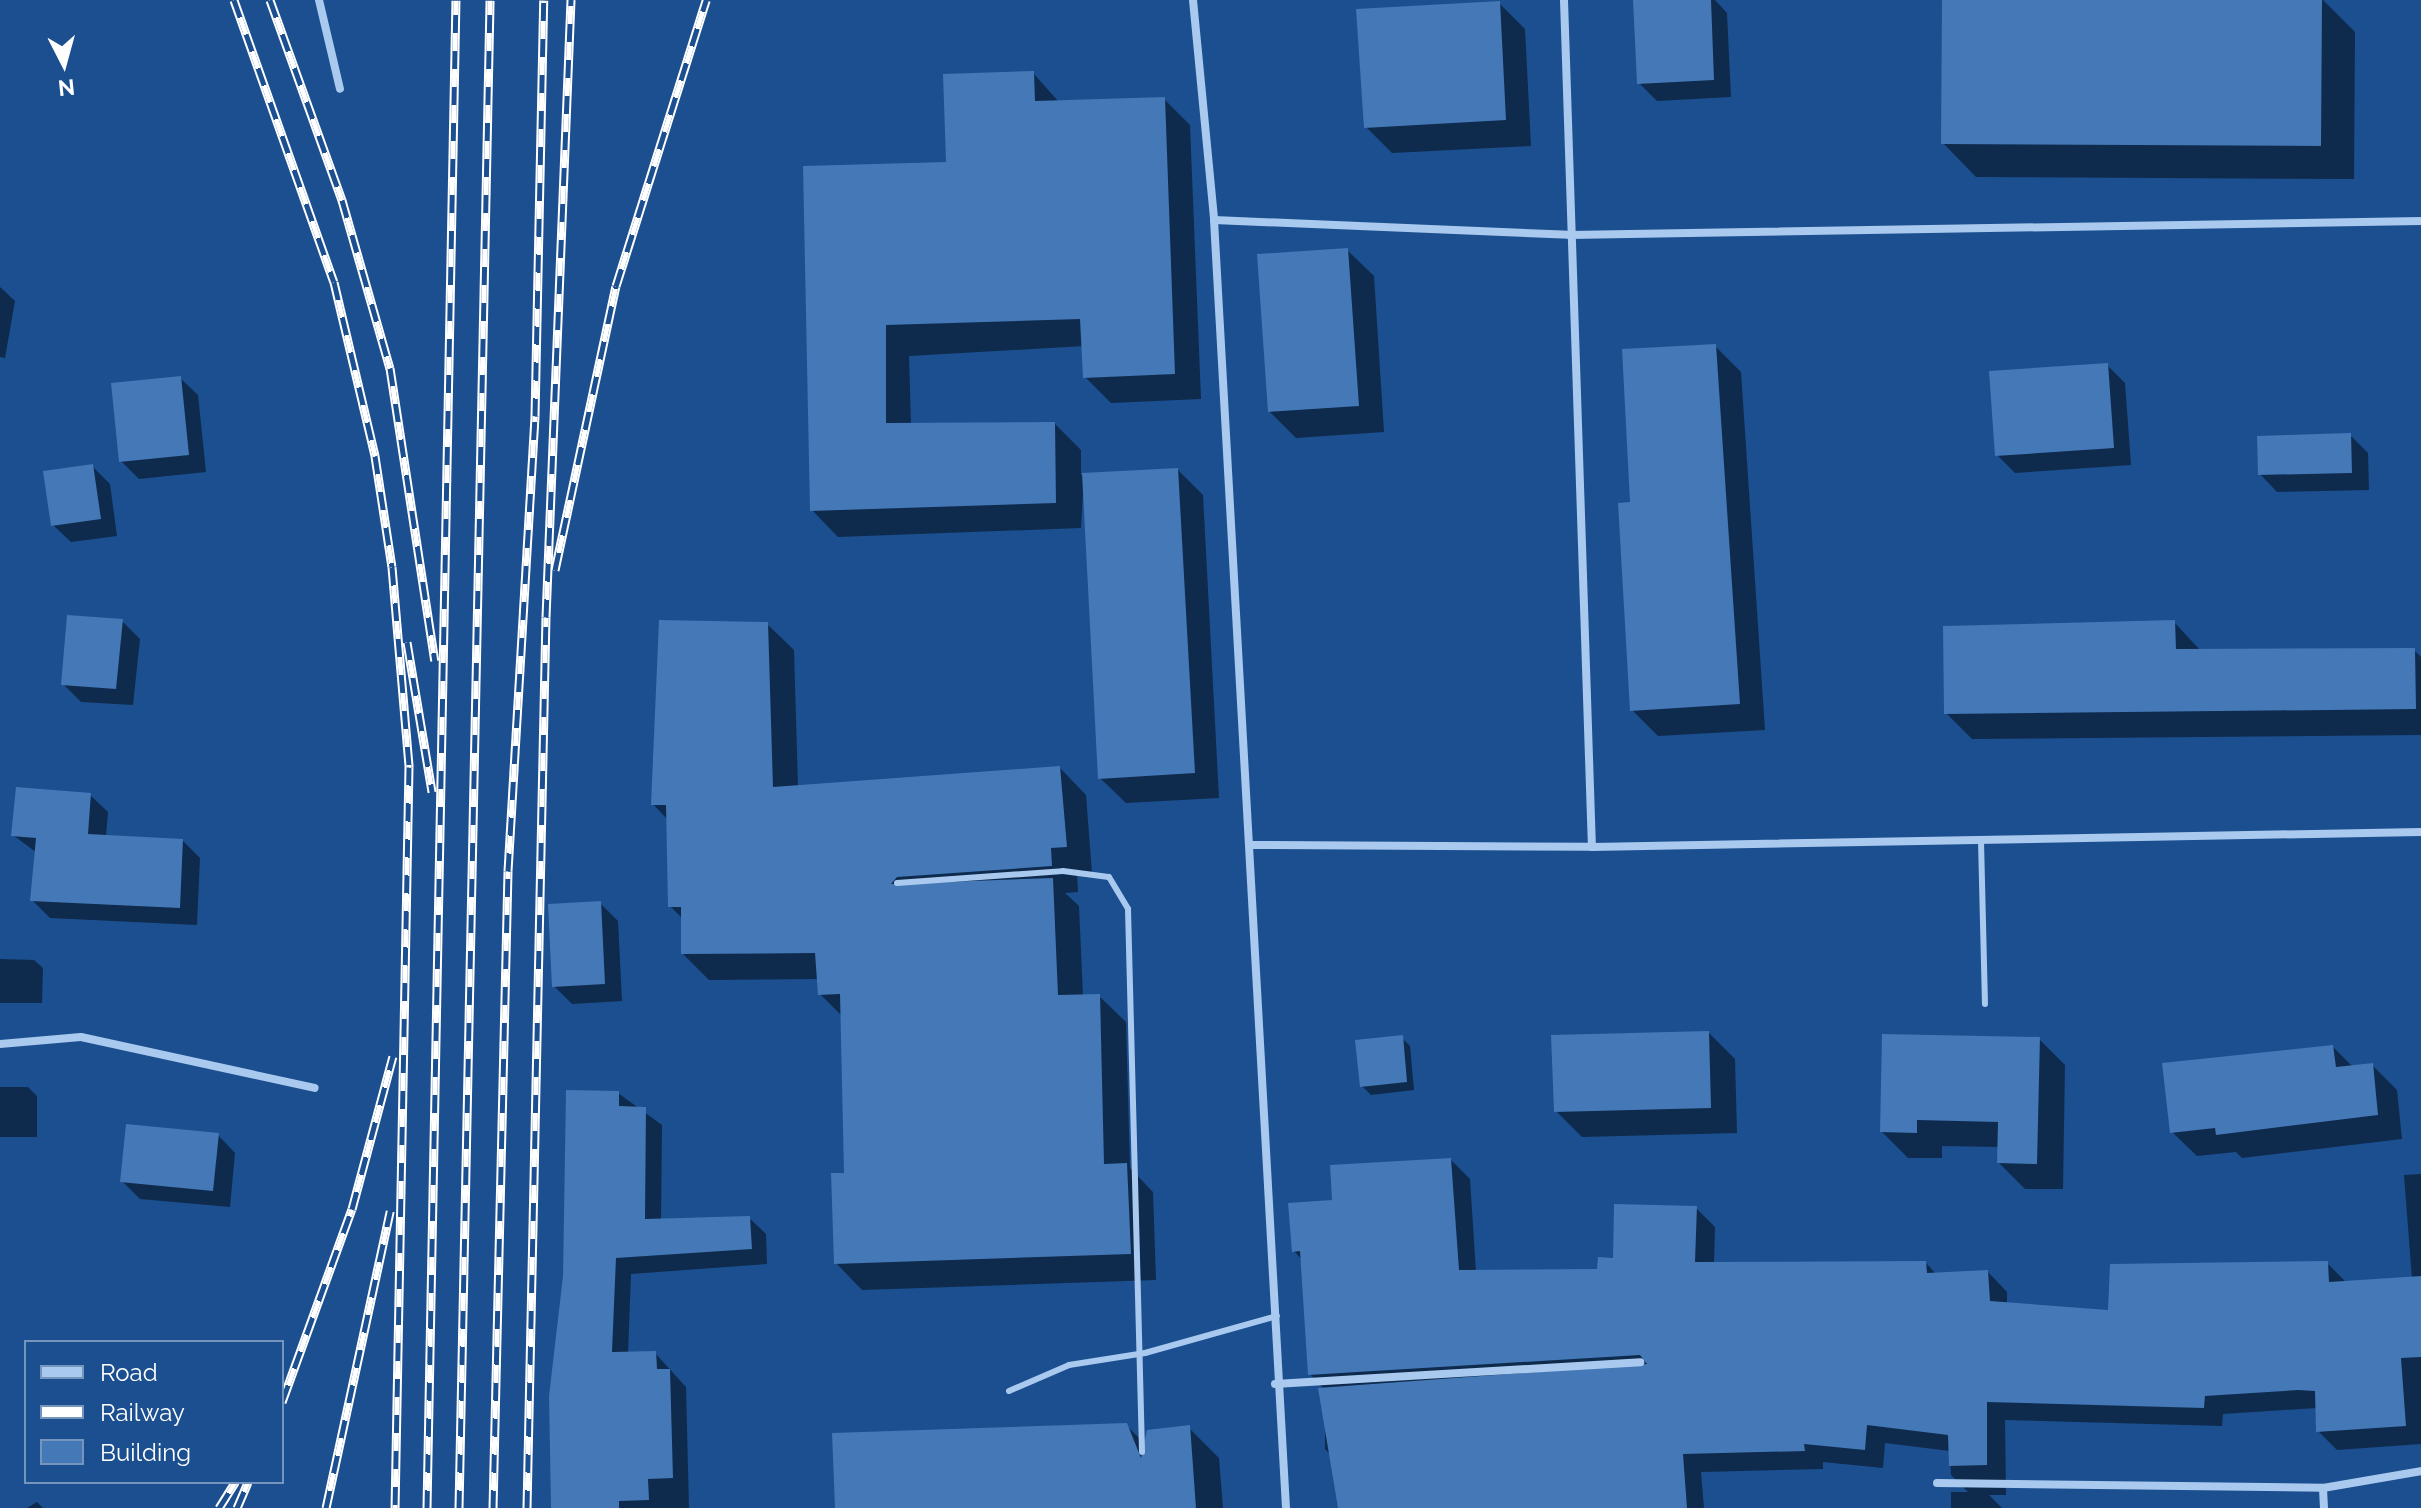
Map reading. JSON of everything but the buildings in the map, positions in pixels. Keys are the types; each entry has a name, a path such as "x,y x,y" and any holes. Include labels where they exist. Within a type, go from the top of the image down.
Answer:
{"street":[{"path":"319,0 340,89"},
{"path":"1193,0 1214,220 1277,1316 1275,1384 1286,1508"},
{"path":"1564,0 1569,235 1592,847"},
{"path":"1214,220 1569,235 2421,221"},
{"path":"1251,845 1592,847 2421,832"},
{"path":"0,1044 81,1037 314,1088"},
{"path":"1275,1384 1640,1362"},
{"path":"1937,1483 2323,1488 2421,1471"},
{"path":"2323,1488 2324,1508"}],"lane":[{"path":"1981,841 1985,1004"},
{"path":"897,883 1063,871 1109,877 1128,909 1145,1353 1142,1452"},
{"path":"1009,1391 1069,1365 1145,1353 1277,1316"}],"railway":[{"path":"234,0 334,282 375,456 392,567 409,767 395,1508"},
{"path":"270,0 342,200 390,368 435,661"},
{"path":"427,1508 456,0"},
{"path":"459,1508 490,0"},
{"path":"493,1508 508,871 535,416 544,0"},
{"path":"527,1508 546,617 571,0"},
{"path":"555,570 616,286 706,0"},
{"path":"407,642 432,792"},
{"path":"284,1396 352,1209 393,1056"},
{"path":"326,1508 390,1211"},
{"path":"219,1508 234,1484"},
{"path":"237,1508 247,1484"}]}
